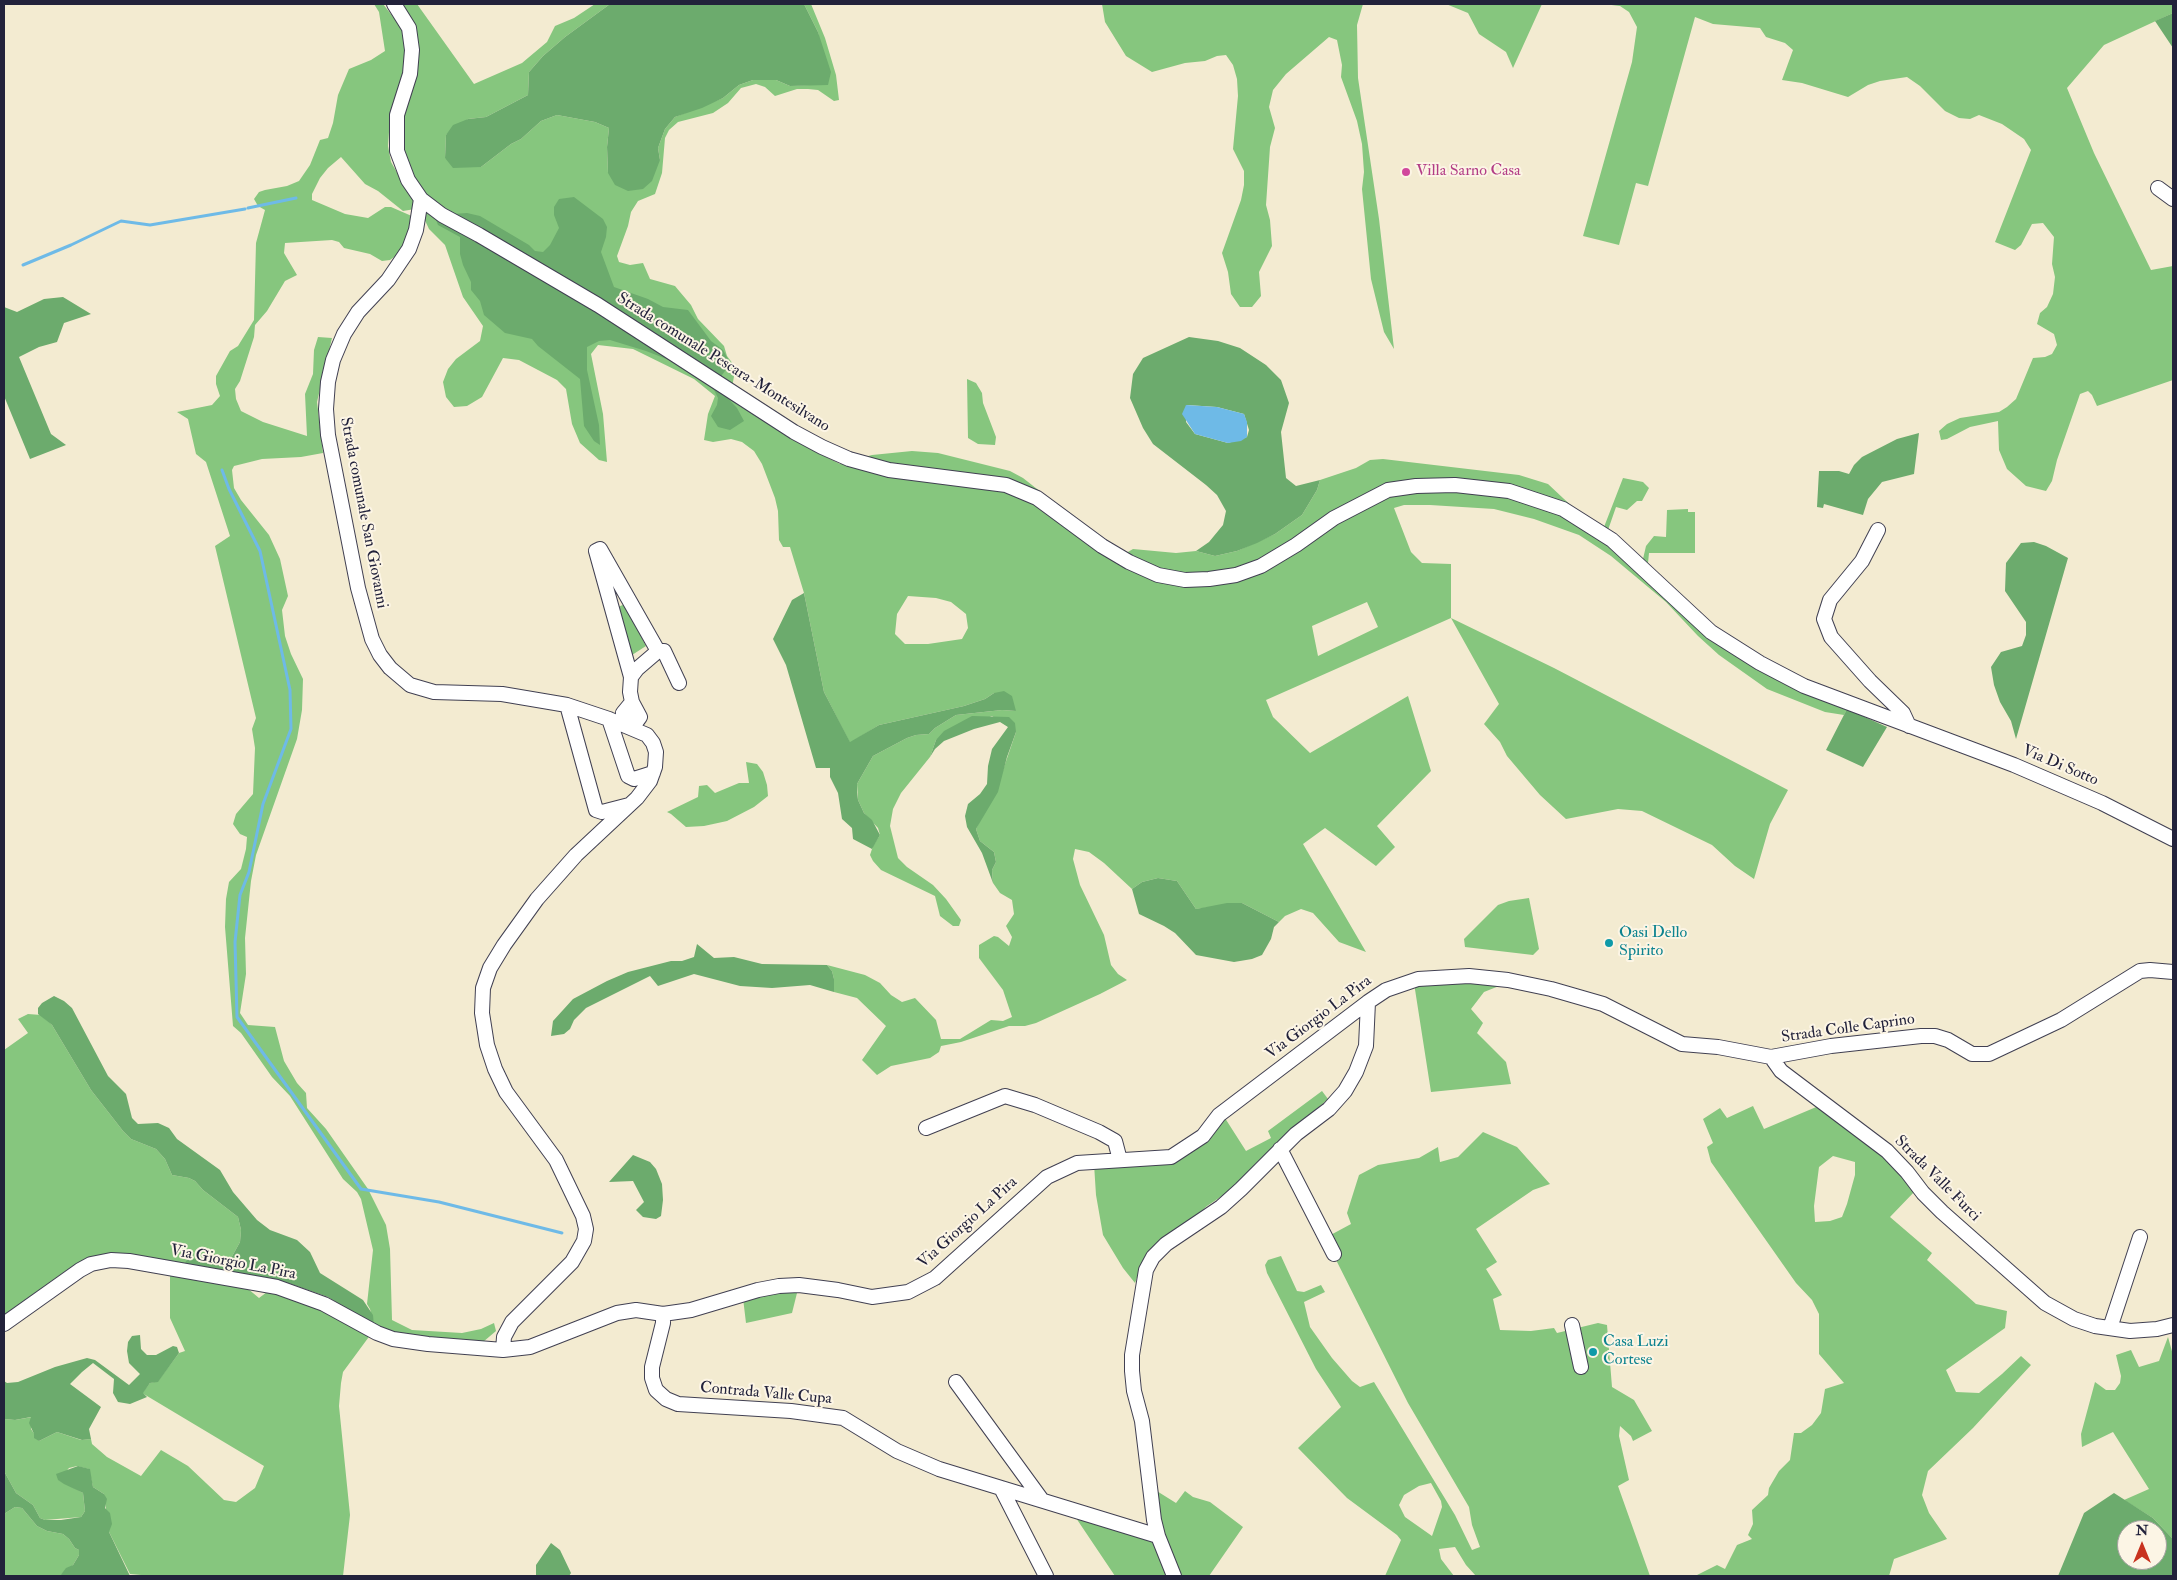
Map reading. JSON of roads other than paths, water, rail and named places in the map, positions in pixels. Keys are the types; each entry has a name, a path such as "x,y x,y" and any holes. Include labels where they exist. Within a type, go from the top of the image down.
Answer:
{"street":[{"name":"Strada comunale Pescara-Montesilvano","path":"394,4 409,28 412,43 410,74 397,115 397,151 408,180 420,199 442,215 598,305 794,432 822,447 849,459 889,470 1006,485 1037,498 1102,546 1129,562 1158,575 1185,580 1236,575 1261,566 1296,545 1334,518 1388,490 1416,486 1455,485 1509,491 1563,509 1612,540 1711,632 1760,662 1804,686 1929,733"},
{"path":"2158,188 2173,199"},
{"name":"Strada comunale San Giovanni","path":"420,199 416,230 409,249 388,280 358,312 344,334 333,360 328,382 326,410 328,436 366,623 380,655 390,668 410,685 434,692 509,695 567,705 609,719 646,735 653,743 656,752 650,781 630,805 576,855 537,899 495,960 483,988 482,1013 487,1045 495,1070 506,1092 558,1165 583,1216 586,1229 584,1241 572,1262 512,1322 504,1338 503,1350"},
{"path":"1878,530 1862,561 1830,600 1824,619 1831,637 1870,681 1904,714 1909,726"},
{"path":"632,728 640,716 632,702 630,692 631,677 596,551 600,549 658,651"},
{"path":"631,677 658,651 664,651 679,683"},
{"path":"567,705 596,810 602,812 630,805"},
{"path":"609,719 628,776 634,779 653,773"},
{"name":"Via Di Sotto","path":"1929,733 2014,765 2102,803 2173,839"},
{"name":"Strada Colle Caprino","path":"1771,1057 1831,1046 1921,1036 1935,1036 1948,1040 1972,1054 1989,1054 2061,1020 2140,971 2173,972"},
{"name":"Via Giorgio La Pira","path":"4,1324 80,1270 102,1261 120,1260 278,1287 324,1304 377,1333 393,1339 503,1350 530,1347 607,1317 629,1311 643,1310 663,1314 690,1310 758,1290 779,1286 799,1285 872,1297 908,1292 935,1278 1047,1177 1077,1163 1171,1157 1187,1149 1203,1136 1219,1115 1368,1002 1386,990 1418,979 1469,976 1508,980 1551,989 1603,1004 1682,1044 1718,1047 1771,1057"},
{"path":"1174,1576 1158,1536 1154,1520 1142,1421 1134,1391 1132,1371 1132,1355 1146,1270 1153,1257 1166,1244 1241,1190 1280,1149 1296,1134 1329,1109 1346,1091 1366,1046 1368,1002"},
{"name":"Strada Valle Furci","path":"1771,1057 1781,1072 1887,1151 1942,1212 2045,1303 2074,1319 2095,1326 2130,1331 2157,1330 2173,1325"},
{"path":"926,1128 1005,1096 1034,1105 1116,1141 1120,1160"},
{"path":"1280,1149 1334,1254"},
{"path":"2110,1328 2140,1237"},
{"name":"Contrada Valle Cupa","path":"663,1314 652,1367 652,1378 656,1390 678,1404 791,1411 843,1418 897,1451 939,1469 1144,1530 1158,1536"},
{"path":"1572,1325 1580,1367"},
{"path":"956,1382 1042,1500"},
{"path":"1001,1488 1046,1576"},
{"path":"1144,1530 1154,1520"}],"water":[{"path":"1186,405 1217,407 1244,414 1247,422 1247,437 1241,441 1228,443 1195,434 1182,414"}],"waterway":[{"path":"248,208 296,198"},
{"path":"23,265 121,221 150,225 245,209"},
{"path":"222,470 229,489 260,551 290,690 291,729 263,804 249,872 240,895 235,942 237,1017 361,1189 439,1202 562,1233"}],"place":[{"name":"Villa Sarno Casa","path":"1406,172"},
{"name":"Oasi Dello Spirito","path":"1609,943"},
{"name":"Casa Luzi Cortese","path":"1593,1352"}]}
